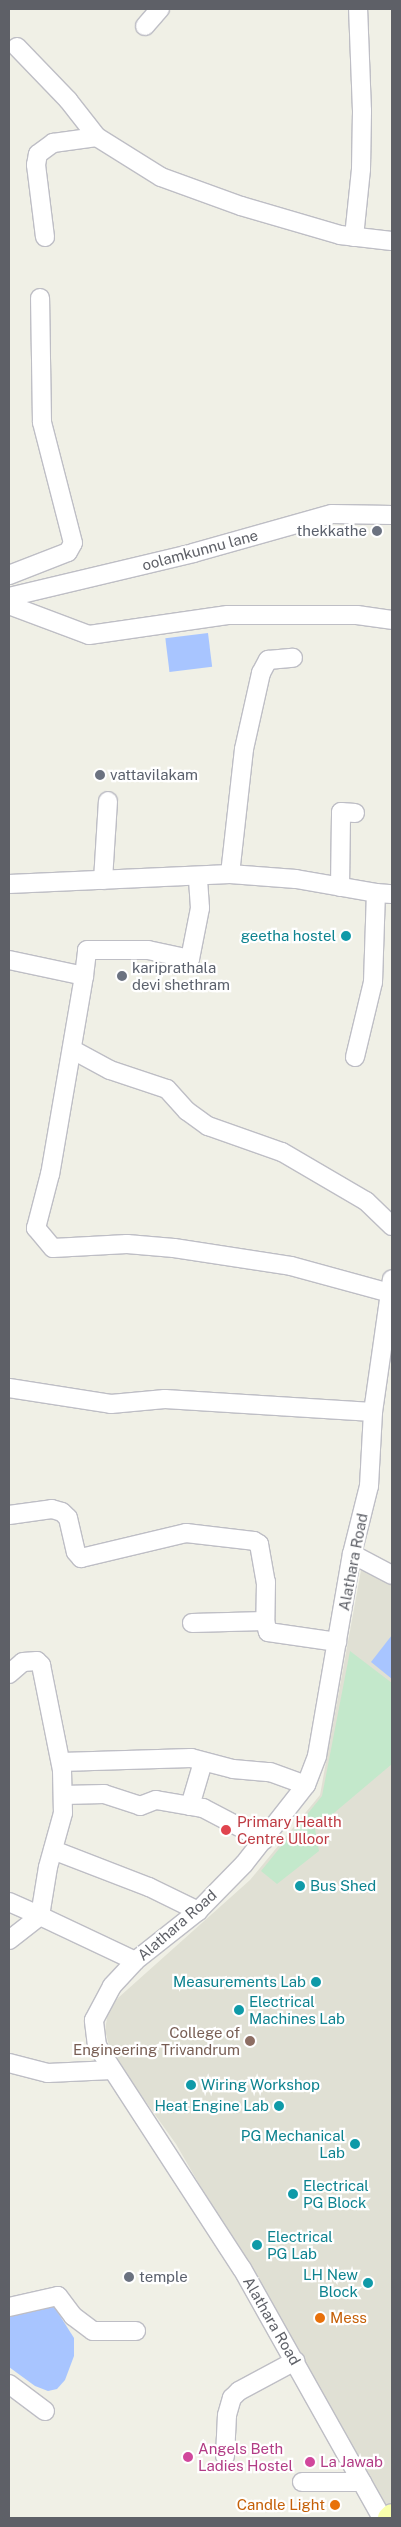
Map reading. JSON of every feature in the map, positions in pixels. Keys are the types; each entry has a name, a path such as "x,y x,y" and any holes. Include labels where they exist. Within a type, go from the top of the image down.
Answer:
{"main road":[{"path":"389,2518 392,2515"}],"street":[{"path":"144,26 160,9"},
{"path":"354,238 361,169 362,111 358,9"},
{"path":"16,47 68,100 98,137 161,177 241,206 354,238 392,240"},
{"path":"45,237 36,165 38,154 53,143 98,137"},
{"path":"9,575 68,552 74,543 42,422 40,298"},
{"name":"oolamkunnu lane","path":"9,597 193,553 332,514 392,515"},
{"path":"9,605 89,635 228,615 356,615 392,620"},
{"path":"230,874 244,749 261,673 268,660 293,658"},
{"path":"103,880 108,801"},
{"path":"340,887 341,812 355,813"},
{"path":"9,884 230,874 384,893 374,982 355,1057"},
{"path":"198,876 200,908 190,959 148,950 87,950 73,1050 50,1174 36,1228 53,1248 127,1244 174,1248 291,1266 391,1286"},
{"path":"9,960 84,976"},
{"path":"73,1050 110,1070 167,1089 186,1111 208,1126 282,1152 366,1201 392,1226"},
{"name":"Alathara Road","path":"382,2518 296,2361 168,2151 112,2070 96,2041 95,2016 112,1986 135,1961 198,1911 264,1840 306,1784 317,1756 352,1554 368,1486 373,1412 391,1286"},
{"path":"9,1388 111,1404 164,1399 373,1412"},
{"path":"9,1515 52,1509 62,1512 68,1518 76,1552 81,1558 186,1534 254,1541 259,1544 266,1582 265,1621 268,1632 279,1636 337,1642"},
{"path":"352,1554 392,1575"},
{"path":"192,1623 265,1621"},
{"path":"9,1674 23,1662 37,1661 41,1665 61,1762 63,1795 63,1813 53,1850 40,1916 9,1940"},
{"path":"61,1762 191,1758 232,1769 270,1772 306,1784"},
{"path":"190,1806 203,1762"},
{"path":"63,1795 104,1794 140,1806 156,1800 203,1808 264,1840"},
{"path":"53,1850 150,1887 198,1911"},
{"path":"9,1902 135,1961"},
{"path":"9,2063 48,2073 112,2070"},
{"path":"9,2308 58,2296 72,2316 93,2331 136,2331"},
{"path":"225,2456 227,2415 232,2398 239,2391 296,2361"},
{"path":"9,2384 45,2411"},
{"path":"302,2482 362,2482"}],"shaded area":[{"name":"College of Engineering Trivandrum","path":"362,1565 392,1582 392,2503 386,2508 176,2144 111,2053 105,2030 109,2006 250,1880 320,1795"}],"green space":[{"path":"350,1651 392,1683 392,1764 315,1829 319,1851 277,1884 261,1871 322,1796"}],"water":[{"path":"208,633 212,667 169,672 165,638"},
{"path":"392,1635 392,1679 371,1662"},
{"path":"50,2300 74,2338 74,2356 65,2380 57,2389 48,2391 35,2386 9,2367 9,2313"}],"place":[{"name":"thekkathe","path":"377,531"},
{"name":"vattavilakam","path":"100,775"},
{"name":"geetha hostel","path":"346,936"},
{"name":"kariprathala devi shethram","path":"122,976"},
{"name":"Primary Health Centre Ulloor","path":"226,1830"},
{"name":"Bus Shed","path":"300,1886"},
{"name":"Measurements Lab","path":"316,1982"},
{"name":"Electrical Machines Lab","path":"239,2010"},
{"name":"College of Engineering Trivandrum","path":"250,2041"},
{"name":"Wiring Workshop","path":"191,2085"},
{"name":"Heat Engine Lab","path":"279,2106"},
{"name":"PG Mechanical Lab","path":"355,2144"},
{"name":"Electrical PG Block","path":"293,2194"},
{"name":"Electrical PG Lab","path":"257,2245"},
{"name":"temple","path":"129,2277"},
{"name":"LH New Block","path":"368,2283"},
{"name":"Mess","path":"320,2318"},
{"name":"Angels Beth Ladies Hostel","path":"188,2457"},
{"name":"La Jawab","path":"310,2462"},
{"name":"Candle Light","path":"335,2505"}]}
